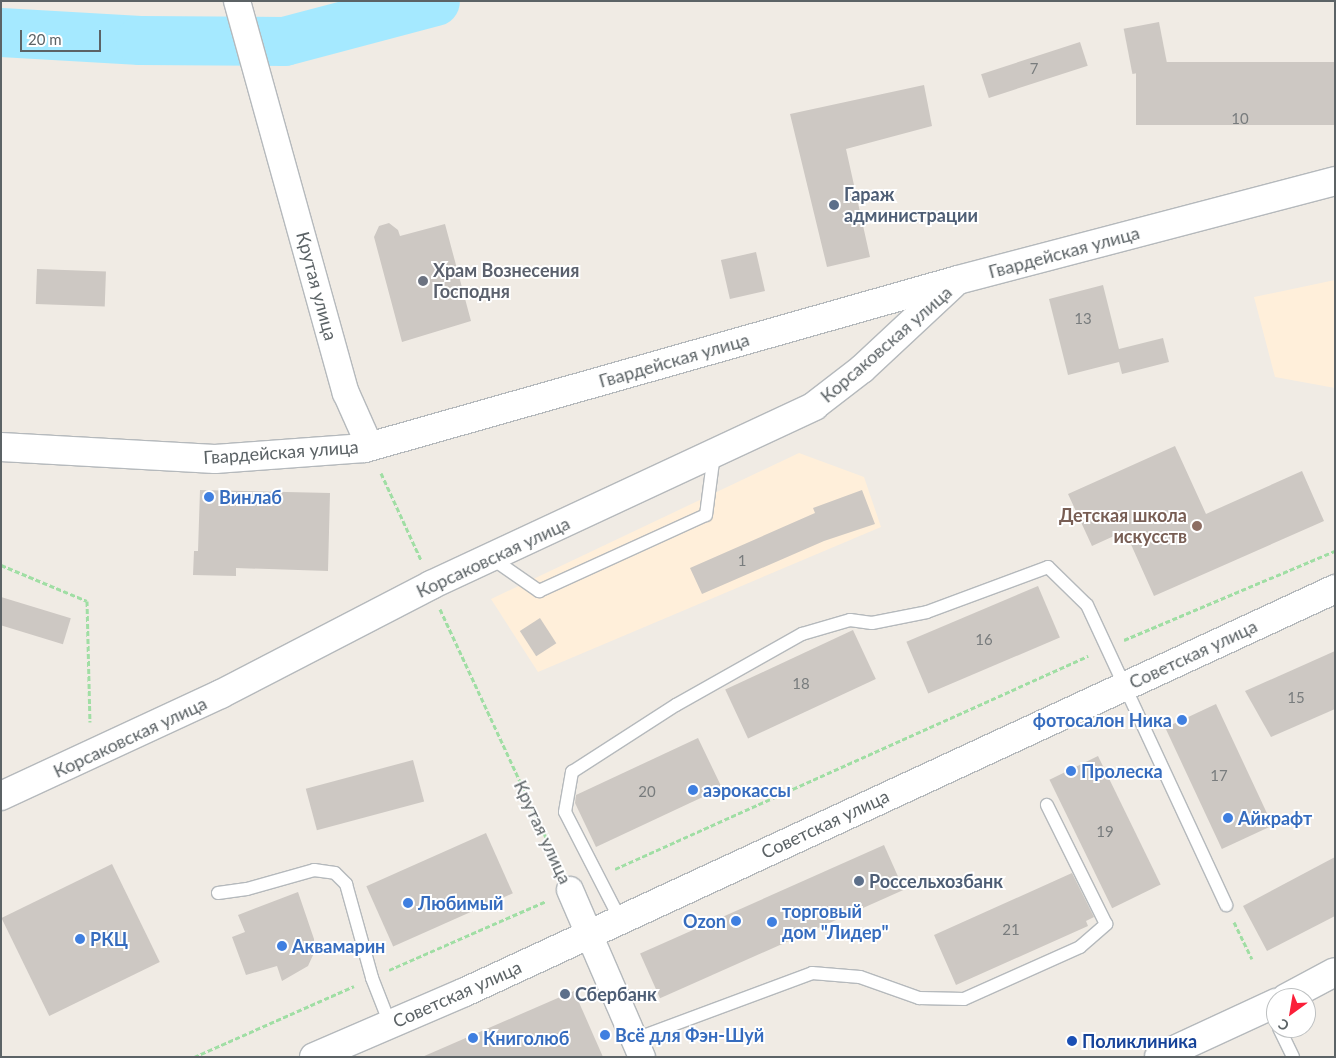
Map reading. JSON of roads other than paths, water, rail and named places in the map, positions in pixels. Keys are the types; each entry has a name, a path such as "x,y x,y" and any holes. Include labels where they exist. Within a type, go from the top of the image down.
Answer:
{"main road":[{"name":"Гвардейская улица","path":"1,447 216,459 370,446 958,280 1335,181"},
{"name":"Корсаковская улица","path":"1,796 221,694 490,557 814,406 862,369 958,280"},
{"name":"Советская улица","path":"314,1057 589,934 1335,589"},
{"path":"1311,988 1335,972"},
{"path":"1159,1057 1266,1015"}],"street":[{"name":"Крутая улица","path":"238,6 346,393 370,446"},
{"name":"Крутая улица","path":"570,890 638,1048"}],"lane":[{"path":"490,557 539,591 706,515 715,453"},
{"path":"620,919 565,812 572,772 676,705 802,634 850,620 872,623 927,612 1048,567 1087,605 1226,905"},
{"path":"638,1048 812,973 860,977 919,998 964,999 1080,946 1106,924 1047,805"},
{"path":"218,893 247,889 314,870 335,873 346,884 372,978 390,1024"},
{"path":"1286,1038 1293,1057"}],"waterway":[{"path":"1,32 140,40 284,41 435,1"}],"place":[{"name":"Гараж администрации","path":"834,205"},
{"name":"Храм Вознесения Господня","path":"423,281"},
{"name":"Винлаб","path":"209,497"},
{"name":"Детская школа искусств","path":"1197,526"},
{"name":"фотосалон Ника","path":"1182,720"},
{"name":"Пролеска","path":"1071,771"},
{"name":"аэрокассы","path":"693,790"},
{"name":"Айкрафт","path":"1228,818"},
{"name":"Россельхозбанк","path":"859,881"},
{"name":"Любимый","path":"408,903"},
{"name":"Ozon","path":"736,921"},
{"name":"торговый дом \"Лидер\"","path":"772,922"},
{"name":"РКЦ","path":"80,939"},
{"name":"Аквамарин","path":"282,946"},
{"name":"Сбербанк","path":"565,994"},
{"name":"Всё для Фэн-Шуй","path":"605,1035"},
{"name":"Книголюб","path":"473,1038"},
{"name":"Поликлиника","path":"1072,1041"}]}
